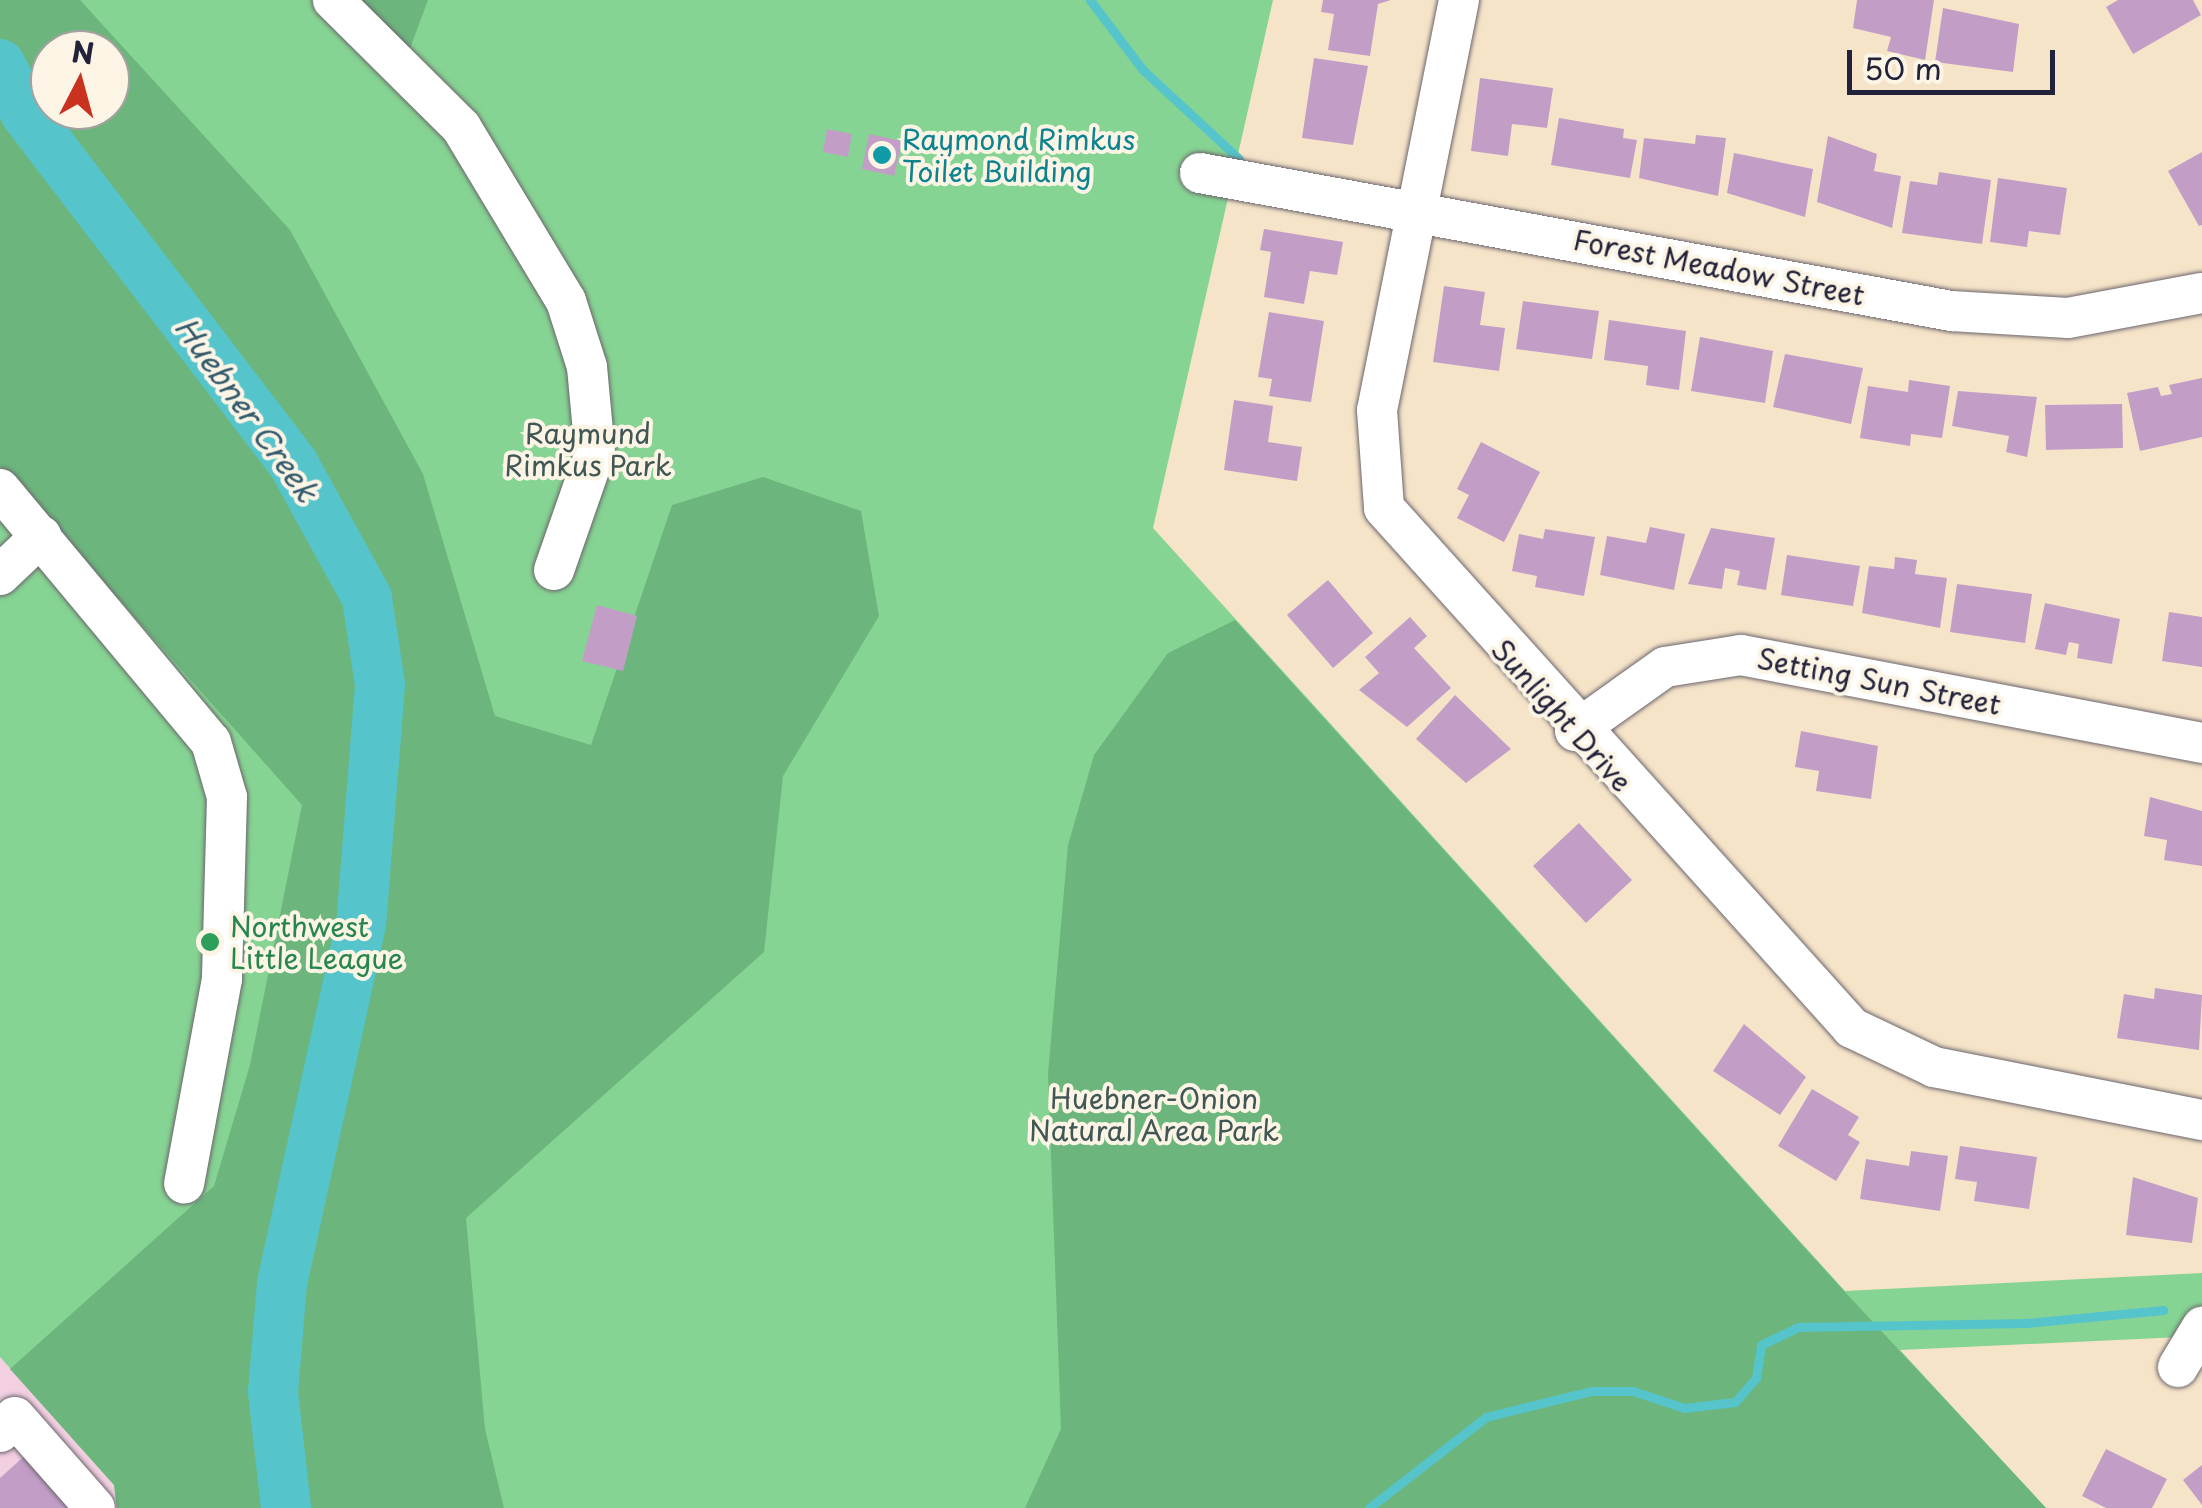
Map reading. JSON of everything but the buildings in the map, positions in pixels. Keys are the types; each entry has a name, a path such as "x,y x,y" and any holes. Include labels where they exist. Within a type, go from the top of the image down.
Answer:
{"street":[{"path":"333,0 461,127 566,301 586,367 596,453 554,570"},
{"name":"Sunlight Drive","path":"1459,0 1377,410 1384,508 1575,731 1852,1028 1934,1068 2202,1120"},
{"name":"Forest Meadow Street","path":"1218,174 1416,208 1951,312 2068,318 2202,293"},
{"path":"0,488 210,742 227,797 222,979 184,1184"},
{"path":"0,575 41,536"},
{"name":"Setting Sun Street","path":"1575,731 1665,667 1740,654 2202,743"},
{"path":"2178,1367 2202,1326"},
{"path":"0,1432 16,1417 95,1508"}],"shaded area":[{"path":"0,1357 114,1485 117,1508 0,1508"}],"green space":[{"path":"0,0 1273,0 1153,528 1845,1291 2202,1273 2202,1336 1900,1350 2046,1508 117,1508 114,1485 0,1357"},
{"path":"0,0 80,0 107,30 30,30 30,130 130,130 130,55 290,230 423,474 495,716 591,745 672,505 763,477 861,511 879,616 783,776 764,952 466,1218 485,1429 504,1508 117,1508 114,1485 10,1369 214,1186 250,1065 302,805 0,466"},
{"path":"357,0 428,0 408,54"},
{"name":"Huebner-Onion Natural Area Park","path":"1235,620 2046,1508 1025,1508 1061,1429 1048,1074 1068,845 1094,755 1168,653"}],"waterway":[{"path":"1090,0 1143,70 1239,159"},
{"name":"Huebner Creek","path":"0,64 26,114 294,465 367,598 380,685 361,924 282,1283 273,1392 286,1508"},
{"path":"1369,1508 1486,1417 1591,1391 1633,1391 1684,1408 1735,1402 1756,1378 1761,1345 1798,1327 2026,1323 2163,1310"}],"place":[{"name":"Raymond Rimkus Toilet Building","path":"882,155"},
{"name":"Northwest Little League","path":"210,942"}],"park label":[{"name":"Raymund Rimkus Park","path":"588,449"}]}
